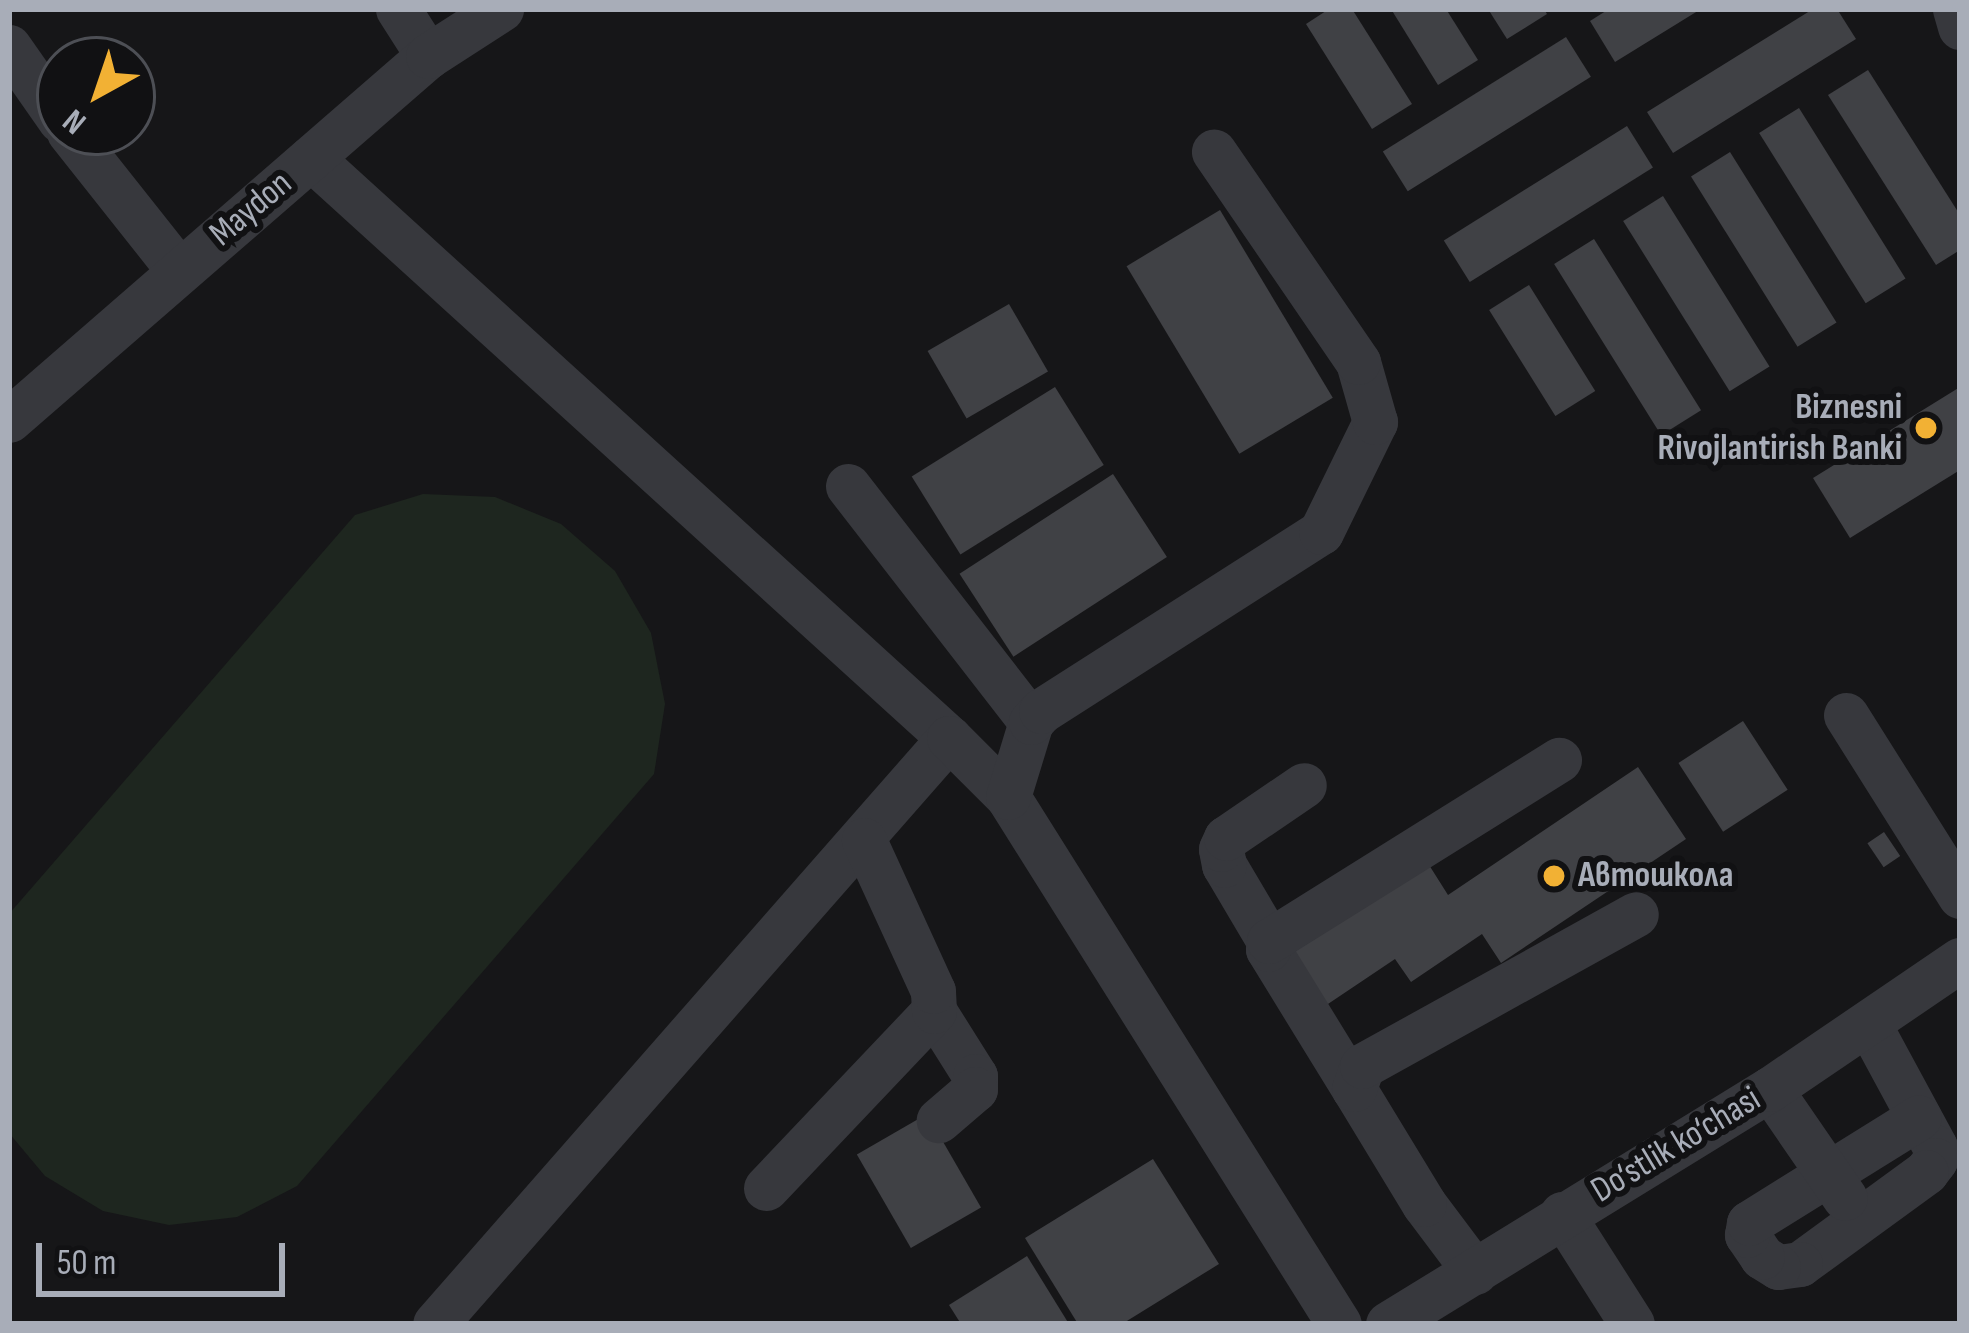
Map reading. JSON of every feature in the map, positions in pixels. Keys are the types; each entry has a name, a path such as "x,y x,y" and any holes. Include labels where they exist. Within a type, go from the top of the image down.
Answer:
{"street":[{"path":"398,9 428,56"},
{"name":"Maydon","path":"9,420 428,56 501,9"},
{"path":"1955,9 1960,27"},
{"path":"9,47 36,86"},
{"path":"1008,796 1031,722 1321,532 1375,422 1358,362 1214,152"},
{"path":"88,156 179,271"},
{"path":"311,158 950,738 1008,796 1339,1324"},
{"path":"848,486 1031,722"},
{"path":"1846,715 1960,896"},
{"path":"435,1324 950,738"},
{"path":"1269,941 1559,760"},
{"path":"1304,785 1226,838 1221,849 1225,865 1269,941 1268,949 1424,1204 1474,1272"},
{"path":"864,840 933,991 934,1011 975,1076 975,1089 939,1120"},
{"path":"1354,1089 1362,1066 1636,914"},
{"name":"Do‘stlik ko‘chasi","path":"1388,1324 1770,1088 1960,960"},
{"path":"766,1188 934,1011"},
{"path":"1868,1023 1936,1147 1935,1160 1800,1264 1778,1267 1762,1257 1747,1235 1749,1222 1919,1117"},
{"path":"1770,1088 1861,1219"},
{"path":"1562,1214 1633,1324"}],"shaded area":[{"path":"423,494 495,497 561,524 615,571 651,633 665,704 654,774 297,1186 237,1217 169,1225 103,1211 45,1176 9,1133 9,914 355,515"}],"building":[{"path":"1329,9 1352,9 1412,104 1372,129 1306,24"},
{"path":"1391,9 1446,9 1478,60 1438,85"},
{"path":"1488,9 1544,9 1547,14 1507,39"},
{"path":"1609,9 1701,9 1615,62 1590,21"},
{"path":"1813,9 1837,9 1856,39 1673,153 1647,112"},
{"path":"1566,37 1591,77 1408,191 1383,151"},
{"path":"1868,70 1960,215 1960,250 1936,265 1828,95"},
{"path":"1799,108 1906,278 1866,303 1759,133"},
{"path":"1627,126 1653,168 1470,282 1444,240"},
{"path":"1730,152 1837,322 1798,347 1691,176"},
{"path":"1663,196 1770,366 1730,391 1623,221"},
{"path":"1220,210 1333,398 1239,454 1127,266"},
{"path":"1594,239 1701,410 1661,435 1554,264"},
{"path":"1529,285 1595,391 1555,416 1489,310"},
{"path":"1009,304 1048,372 967,419 928,351"},
{"path":"1055,387 1104,465 960,555 912,477"},
{"name":"Biznesni Rivojlantirish Banki","path":"1960,387 1960,470 1850,538 1813,478"},
{"path":"1113,474 1167,557 1013,657 960,574"},
{"path":"1743,721 1788,790 1723,832 1678,763"},
{"name":"Автошкола","path":"1638,767 1686,839 1501,963 1482,934 1411,982 1395,959 1325,1006 1287,949 1424,857 1448,895"},
{"path":"1884,832 1900,856 1884,867 1867,843"},
{"path":"927,1114 981,1208 911,1248 857,1154"},
{"path":"1153,1159 1219,1264 1122,1324 1078,1324 1025,1238"},
{"path":"1027,1256 1069,1324 961,1324 949,1305"}],"place":[{"name":"Biznesni Rivojlantirish Banki","path":"1926,428"},
{"name":"Автошкола","path":"1554,876"}]}
